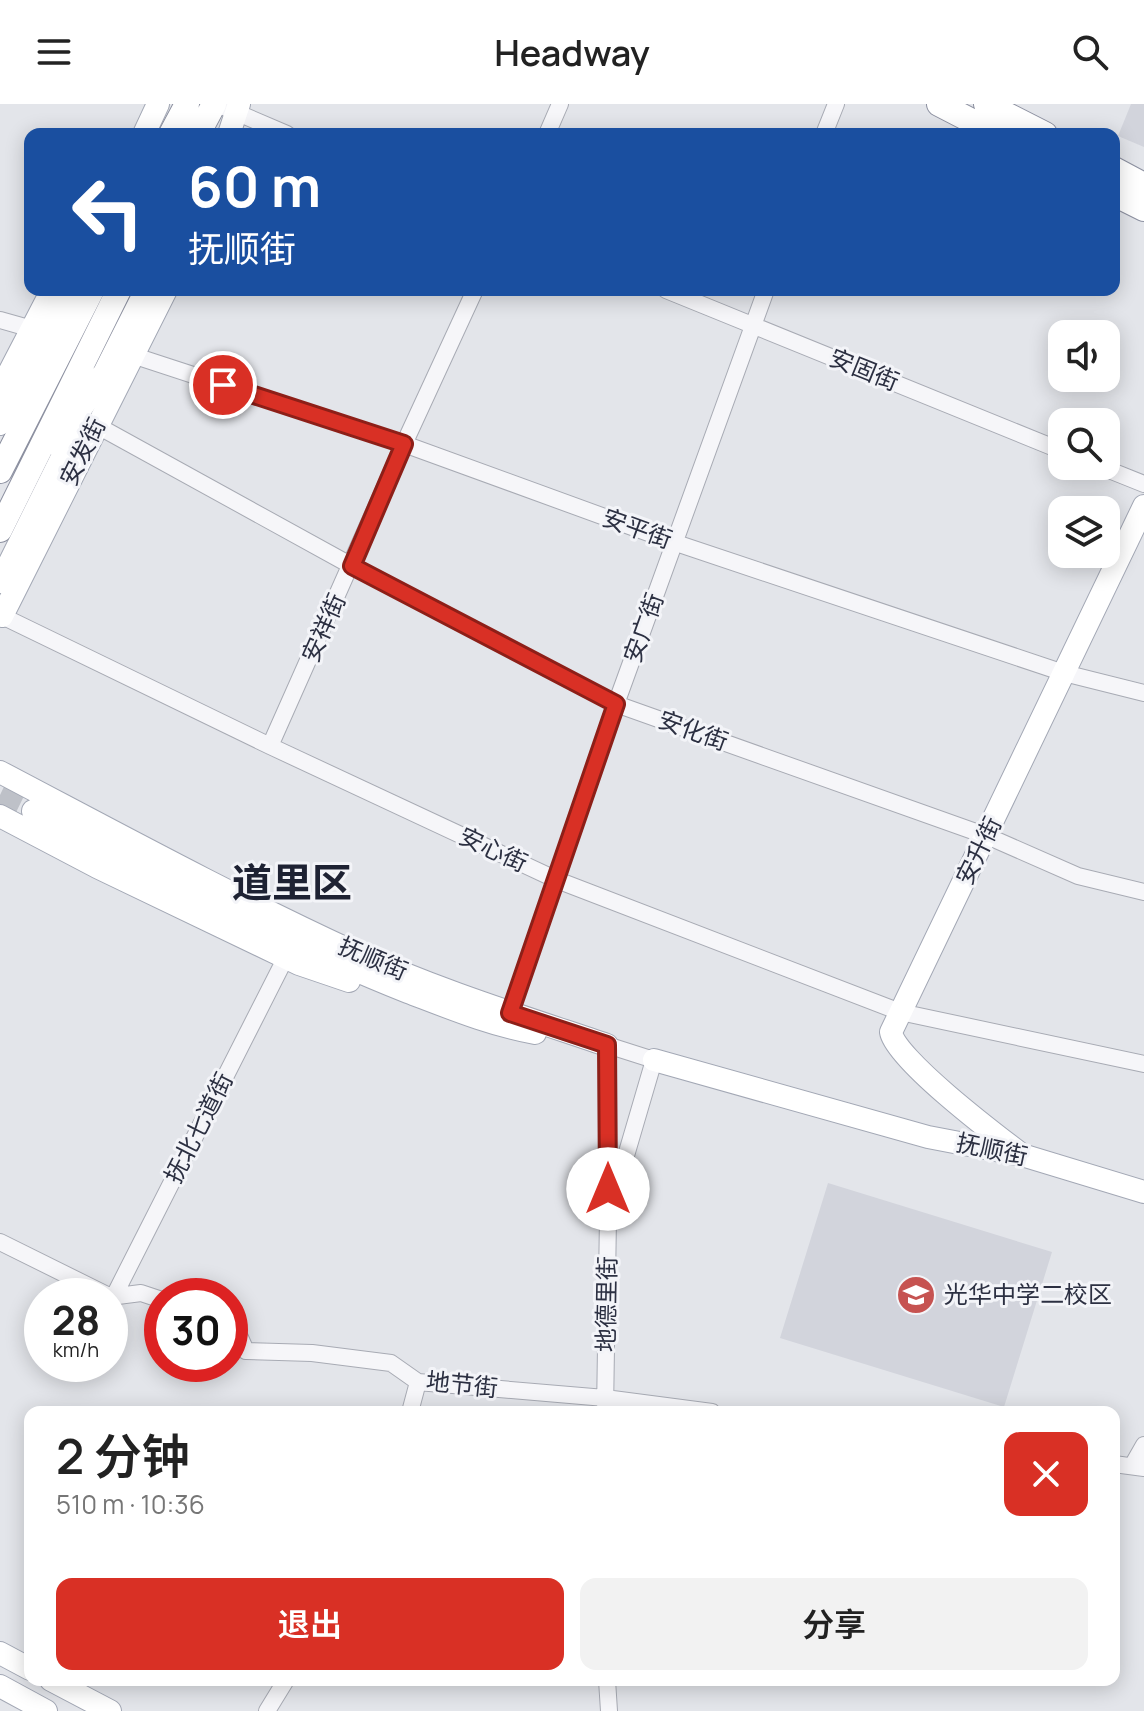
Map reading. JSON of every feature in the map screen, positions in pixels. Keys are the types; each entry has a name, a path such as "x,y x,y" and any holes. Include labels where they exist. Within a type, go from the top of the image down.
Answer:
{"highway":[{"path":"174,128 187,104"},
{"path":"939,104 985,128"},
{"path":"986,104 1033,128"},
{"path":"207,128 226,115"},
{"path":"1120,172 1144,185"},
{"path":"1120,197 1144,209"},
{"path":"0,471 89,296"},
{"name":"安发街","path":"4,520 116,296"},
{"path":"0,460 38,336"},
{"path":"4,520 102,377"}],"main road":[{"path":"0,424 38,336 50,296"},
{"path":"1,385 66,296"},
{"path":"0,582 143,296"},
{"name":"安发街","path":"2,616 163,296"},
{"name":"安升街","path":"1022,1155 972,1118 896,1044 891,1032 1144,506"},
{"name":"抚顺街","path":"0,772 352,952 439,988 607,1045"},
{"name":"抚顺街","path":"33,811 372,978 499,1027 607,1045"},
{"name":"抚顺街","path":"0,816 97,867 286,957 381,992 445,1006"},
{"name":"抚顺街","path":"654,1060 928,1137 1022,1155 1144,1192"},
{"path":"0,1653 24,1666"},
{"path":"0,1686 46,1711"},
{"path":"62,1686 110,1711"}],"street":[{"path":"550,128 560,104"},
{"path":"826,128 836,104"},
{"path":"226,115 268,128"},
{"name":"安祥街","path":"270,746 472,296"},
{"name":"安固街","path":"681,296 1048,445"},
{"name":"安广街","path":"510,1013 616,704 764,296"},
{"path":"0,320 38,336"},
{"name":"安平街","path":"132,355 404,444 676,543 1064,673 1144,693"},
{"name":"安化街","path":"96,425 352,566 616,704 987,836 1078,876 1144,892"},
{"path":"1120,474 1144,484"},
{"name":"安心街","path":"2,616 557,880 900,1012 1144,1064"},
{"name":"抚北七道街","path":"120,1278 286,957"},
{"path":"608,1217 607,1045 654,1060"},
{"name":"地德里街","path":"605,1405 608,1217 654,1060"},
{"path":"0,1242 72,1278"},
{"name":"地节街","path":"248,1351 312,1353 391,1363 418,1382 605,1405"},
{"path":"412,1406 418,1382"},
{"path":"1138,1467 1144,1445"},
{"path":"267,1711 282,1686"},
{"path":"607,1686 609,1711"}],"shaded area":[{"path":"1131,104 1144,104 1144,147 1120,137"},
{"name":"光华中学二校区","path":"828,1183 1052,1252 1004,1406 780,1338"}],"tunnel":[{"path":"0,795 33,811"}],"place":[{"name":"光华中学二校区","path":"916,1295"}],"district":[{"name":"道里区","path":"292,883"}],"route":[{"path":"223,385 404,444 352,566 616,704 510,1013 607,1045 608,1189"}]}
